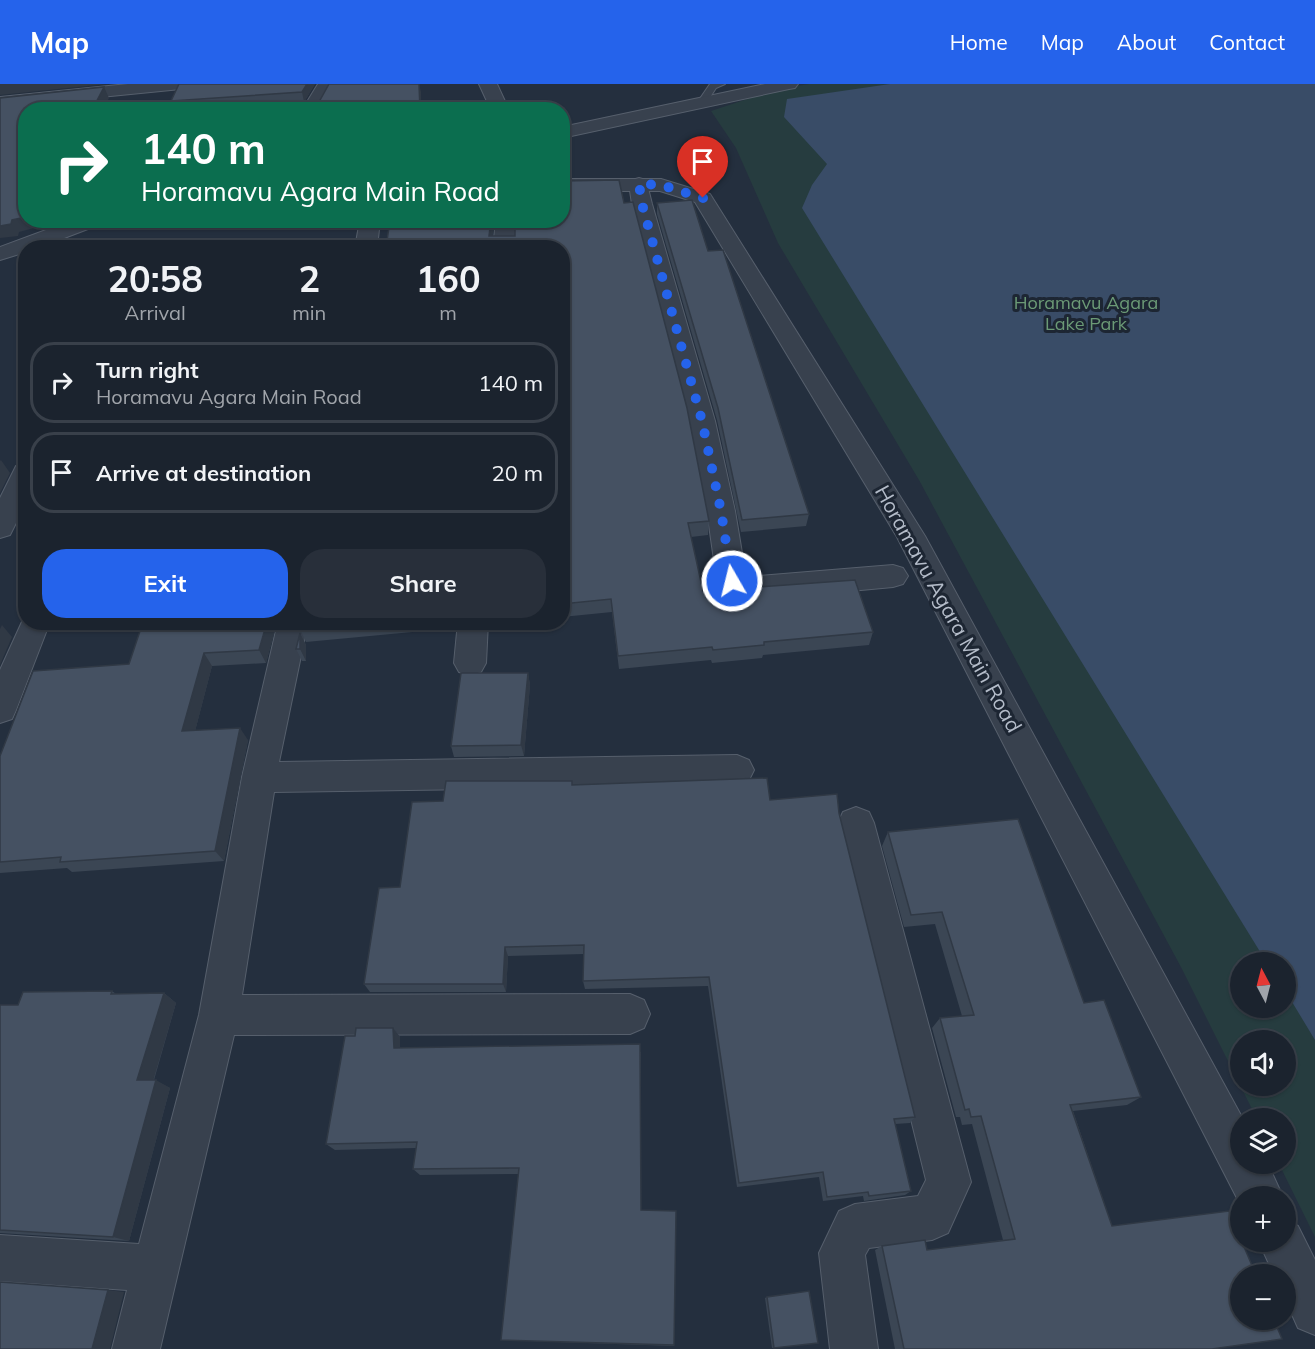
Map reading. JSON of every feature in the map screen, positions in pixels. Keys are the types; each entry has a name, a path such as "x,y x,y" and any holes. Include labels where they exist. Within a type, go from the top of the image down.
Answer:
{"street":[{"path":"1,104 10,84"},
{"path":"1,104 41,96 181,84"},
{"path":"315,102 327,84"},
{"path":"488,84 496,102"},
{"path":"570,131 789,84"},
{"path":"170,102 174,85"},
{"path":"639,184 642,204 702,421 721,511 732,581 737,588 755,589 893,576"},
{"name":"Horamavu Agara Main Road","path":"570,185 661,185 703,198 911,536 1230,1138"},
{"path":"39,240 72,228"},
{"path":"0,254 18,247"},
{"path":"0,528 18,489"},
{"path":"0,710 32,630"},
{"path":"136,1349 219,1016 259,777 291,630"},
{"path":"470,663 472,630"},
{"path":"259,777 737,770"},
{"path":"854,1349 842,1253 855,1227 887,1225 932,1217 949,1182 856,823"},
{"path":"219,1016 630,1014"},
{"path":"1287,1252 1315,1311"},
{"path":"0,1258 156,1269"}],"lane":[{"path":"702,103 713,87 720,84"}],"green space":[{"name":"Horamavu Agara Lake Park","path":"809,84 1315,84 1315,1237 1296,1198 1296,1186 1290,1186 1284,1174 1296,1174 1296,1108 1251,1108 1245,1096 1296,1096 1296,1030 1230,1030 1230,1065 1182,969 919,480 778,243 736,148 711,111 778,89"}],"water":[{"name":"Horamavu Agara Lake Park","path":"890,84 1315,84 1315,1040 1296,1009 1296,952 1260,952 802,208 812,185 827,164 784,117 787,99"}],"building":[{"path":"179,84 307,84 302,92 171,101"},
{"path":"329,84 419,84 420,102 319,102"},
{"path":"104,87 96,102 18,102 18,219 12,220 11,224 0,226 0,98"},
{"path":"619,180 624,203 633,202 687,408 709,521 688,523 703,591 855,580 873,632 764,642 764,645 713,650 712,647 618,656 611,599 570,603 570,240 387,240 389,228 490,228 489,236 515,236 515,228 570,228 570,181"},
{"path":"692,200 708,251 723,250 809,514 742,520 718,408 657,203"},
{"path":"140,630 265,630 259,650 204,653 182,731 240,728 215,851 60,862 61,857 0,862 0,756 33,671 129,664"},
{"path":"300,633 300,649 296,649"},
{"path":"461,673 528,673 521,745 451,746"},
{"path":"767,778 770,800 837,794 839,813 915,1117 894,1119 911,1191 869,1196 868,1192 827,1197 823,1172 739,1183 709,977 583,981 584,945 505,947 503,984 364,984 379,888 400,887 412,802 443,801 446,781 572,781 572,785"},
{"path":"1018,819 1084,1003 1104,1000 1141,1097 1070,1105 1112,1226 1229,1211 1230,1252 1246,1252 1251,1264 1230,1264 1230,1330 1278,1330 1282,1339 1212,1349 904,1349 882,1246 925,1240 927,1250 1015,1239 981,1116 971,1117 969,1109 965,1110 940,1018 974,1015 942,912 911,915 888,832"},
{"path":"112,991 111,994 164,993 137,1080 156,1080 113,1237 0,1230 0,1005 18,1005 23,992"},
{"path":"356,1028 393,1028 394,1048 640,1044 641,1210 676,1211 674,1345 501,1340 519,1168 413,1169 417,1142 326,1144 345,1036 355,1036"},
{"path":"0,1282 108,1290 92,1349 0,1349"},
{"path":"809,1291 818,1343 774,1348 767,1297"}],"route":[{"path":"703,198 661,185 639,184 642,204 702,421 721,511 732,581"}]}
